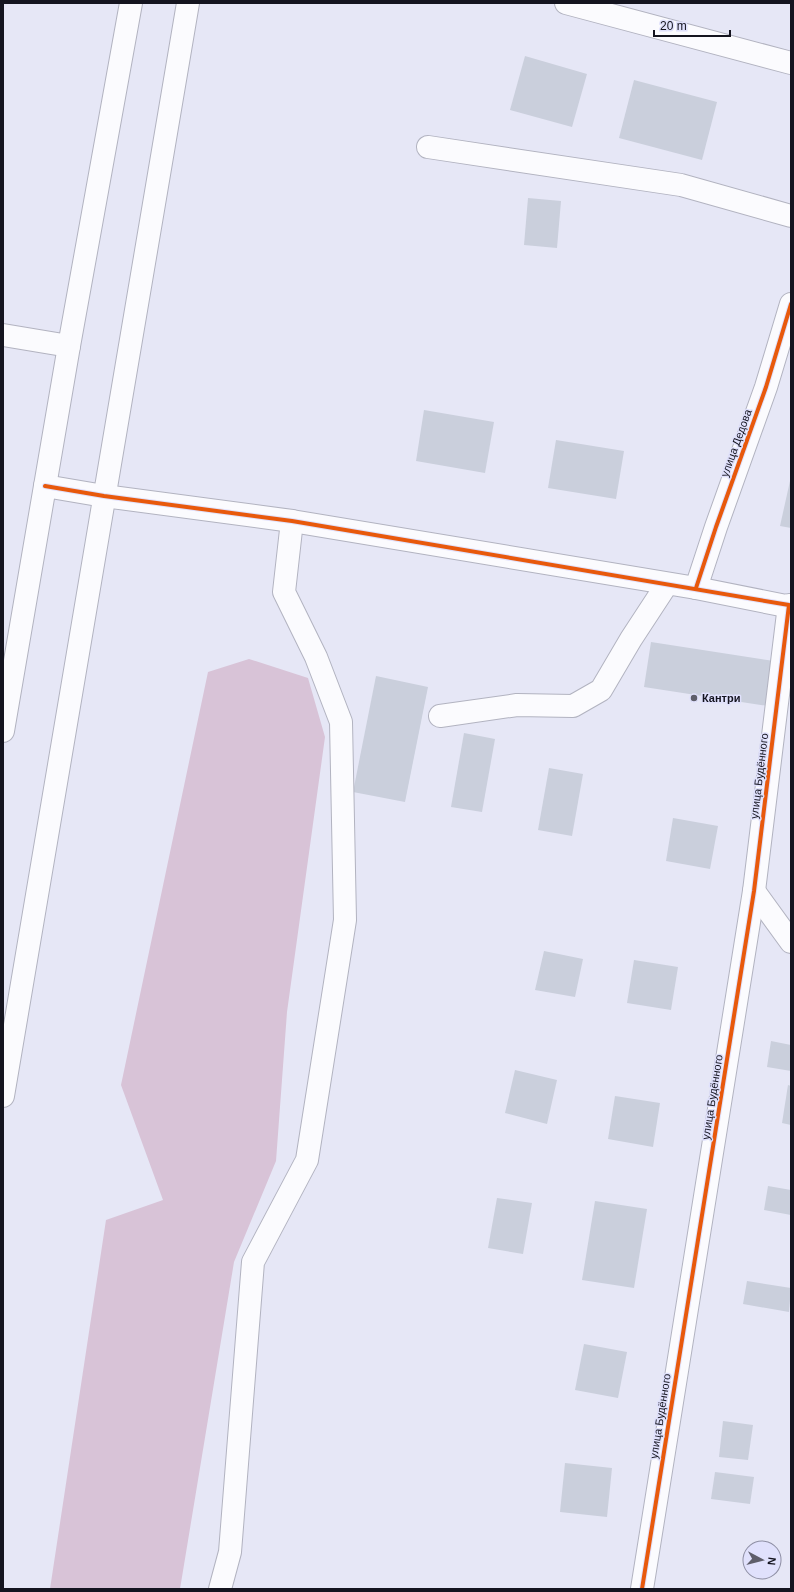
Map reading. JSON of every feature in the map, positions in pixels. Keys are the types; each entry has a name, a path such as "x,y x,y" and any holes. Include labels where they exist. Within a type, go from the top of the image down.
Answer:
{"main road":[{"path":"3,731 69,346 131,3"},
{"path":"3,1096 188,3"},
{"path":"566,3 791,63"},
{"path":"428,147 681,185 791,216"},
{"name":"улица Дедова","path":"696,588 766,387 791,304"},
{"path":"3,335 69,346"},
{"path":"45,486 104,496 292,521 790,605"},
{"path":"220,1589 230,1552 253,1262 307,1160 345,920 341,722 316,657 284,592 292,521"},
{"path":"440,716 517,705 573,706 601,690 631,639 667,584"},
{"name":"улица Будённого","path":"642,1589 754,891 790,605"},
{"path":"754,891 791,942"}],"shaded area":[{"path":"249,659 308,678 325,737 287,1012 276,1161 234,1262 180,1589 50,1589 106,1220 163,1200 121,1085 208,672"}],"building":[{"path":"525,56 587,74 572,127 510,110"},
{"path":"634,80 717,102 702,160 619,138"},
{"path":"528,198 561,201 557,248 524,245"},
{"path":"424,410 494,422 485,473 416,461"},
{"path":"556,440 624,451 616,499 548,488"},
{"path":"791,481 791,528 780,526"},
{"path":"651,642 774,661 768,706 644,687"},
{"path":"376,676 428,687 405,802 353,792"},
{"path":"464,733 495,739 482,812 451,807"},
{"path":"549,768 583,774 572,836 538,830"},
{"path":"673,818 718,826 710,869 666,861"},
{"path":"544,951 583,959 575,997 535,990"},
{"path":"634,960 678,967 671,1010 627,1003"},
{"path":"771,1041 791,1045 791,1071 767,1067"},
{"path":"515,1070 557,1080 547,1124 505,1113"},
{"path":"788,1085 791,1086 791,1125 782,1123"},
{"path":"615,1096 660,1103 653,1147 608,1139"},
{"path":"768,1186 791,1190 791,1215 764,1210"},
{"path":"497,1198 532,1203 523,1254 488,1248"},
{"path":"595,1201 647,1209 634,1288 582,1280"},
{"path":"747,1281 791,1288 789,1312 743,1304"},
{"path":"584,1344 627,1352 618,1398 575,1390"},
{"path":"723,1421 753,1425 748,1460 719,1457"},
{"path":"565,1463 612,1468 607,1517 560,1512"},
{"path":"715,1472 754,1477 750,1504 711,1499"}],"cycle path":[{"path":"696,588 766,387 791,304"},
{"path":"45,486 104,496 292,521 789,605 754,891 642,1589"}],"place":[{"name":"Кантри","path":"694,698"}]}
